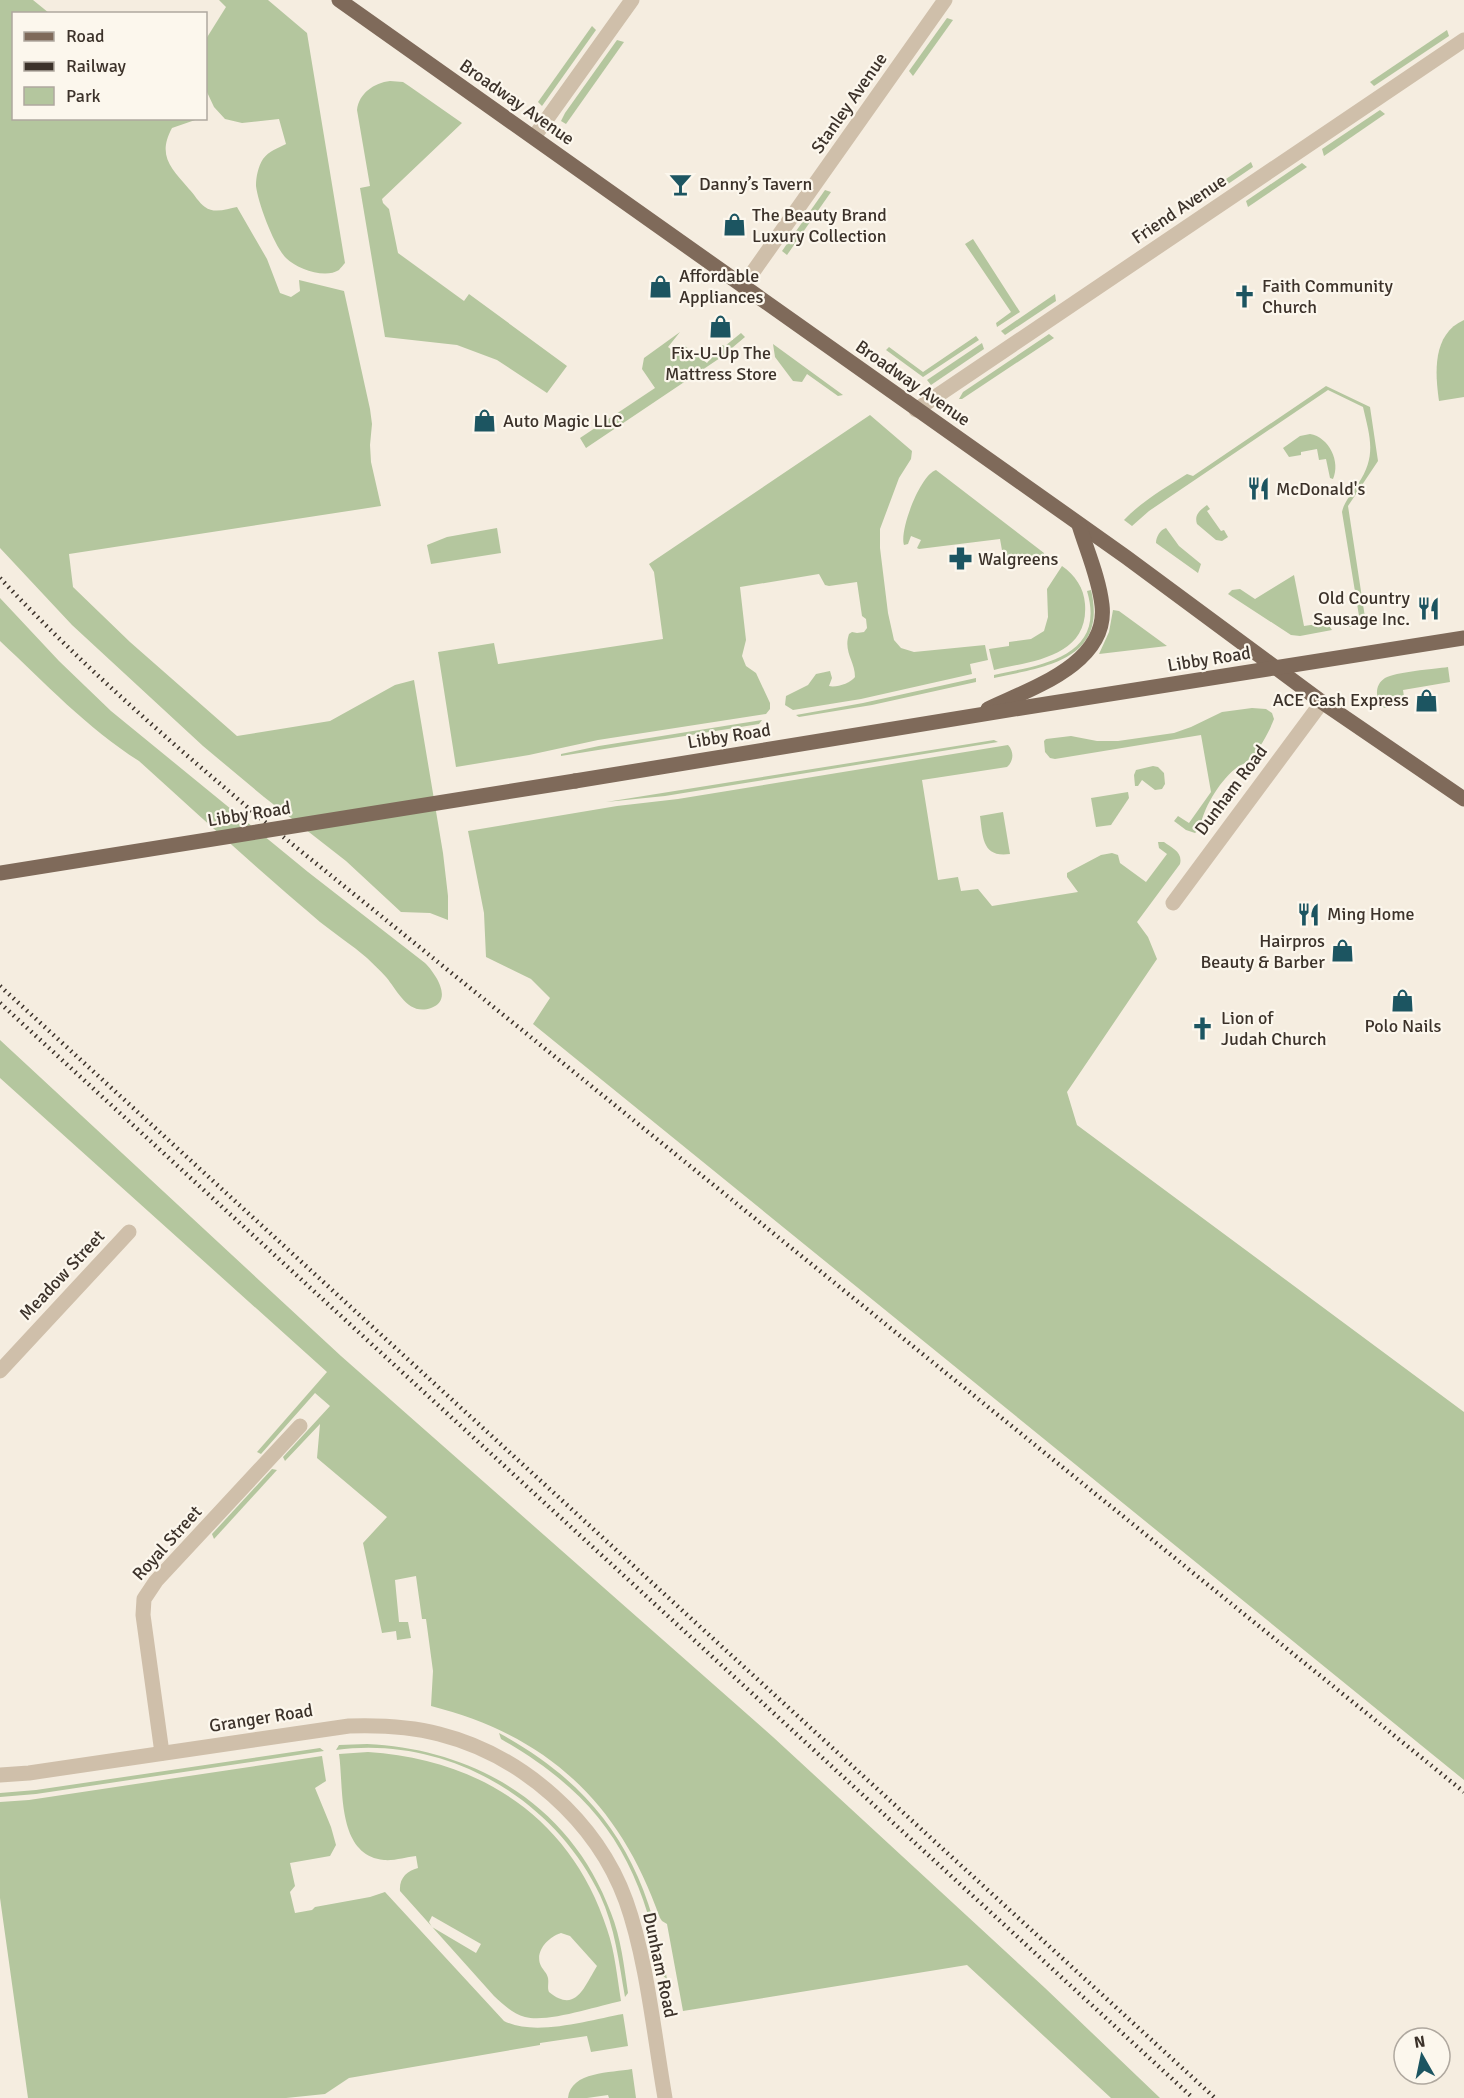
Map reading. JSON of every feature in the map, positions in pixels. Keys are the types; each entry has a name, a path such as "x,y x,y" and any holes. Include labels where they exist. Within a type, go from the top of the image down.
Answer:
{"main road":[{"name":"Broadway Avenue","path":"346,2 1182,598 1322,702 1464,799"},
{"path":"972,717 1072,666 1094,642 1102,621 1102,605 1079,525"},
{"name":"Libby Road","path":"0,873 1464,638"}],"street":[{"path":"534,137 632,0"},
{"name":"Stanley Avenue","path":"742,286 945,0"},
{"name":"Friend Avenue","path":"916,410 1464,40"},
{"name":"Dunham Road","path":"1173,903 1322,702"},
{"name":"Meadow Street","path":"0,1371 129,1232"},
{"name":"Royal Street","path":"162,1753 143,1621 144,1599 156,1581 300,1426"},
{"name":"Granger Road","path":"0,1775 37,1772 326,1728 395,1726 456,1739 498,1756 521,1771"},
{"name":"Dunham Road","path":"521,1771 564,1807 593,1841 618,1881 637,1937 664,2098"}],"green space":[{"path":"0,0 33,0 48,12 12,12 12,120 195,120 172,128 166,154 172,168 199,201 205,207 216,211 237,207 267,259 280,293 291,297 300,291 299,280 344,291 370,409 371,462 381,506 69,554 73,587 130,642 237,736 330,721 395,685 414,680 443,853 448,920 430,913 401,912 346,861 203,746 72,625 0,548"},
{"path":"219,0 268,0 307,33 345,263 333,273 311,272 286,258 263,213 257,193 256,179 263,159 286,144 279,119 242,123 225,119 214,107 207,92 207,37 226,7"},
{"path":"947,18 953,20 913,76 909,71"},
{"path":"592,26 596,30 542,106 538,102"},
{"path":"1447,30 1449,36 1374,86 1370,82"},
{"path":"617,40 624,42 566,124 561,121 565,113"},
{"path":"390,81 403,82 462,123 382,199 389,209 398,253 464,301 469,294 567,366 547,393 497,360 457,345 385,337 360,188 370,186 357,110 358,104 368,90"},
{"path":"1380,110 1385,114 1324,156 1322,149"},
{"path":"1251,162 1253,167 1200,203 1195,200"},
{"path":"1302,163 1307,167 1248,207 1246,201"},
{"path":"825,190 831,192 787,255 782,251"},
{"path":"973,239 1020,312 997,327 996,323 1011,312 965,244"},
{"path":"1055,294 1056,301 1005,335 1001,331"},
{"path":"1464,320 1464,397 1439,401 1437,367 1441,344 1454,326"},
{"path":"680,332 668,347 678,355 685,346 707,363 722,345 725,346 741,333 745,337 720,358 586,448 580,438 655,388 642,369 644,358"},
{"path":"1049,334 1054,338 959,399 963,392"},
{"path":"976,336 979,340 923,377 886,350 889,347 923,372"},
{"path":"982,343 984,349 931,385 927,380"},
{"path":"773,344 843,395 838,396 807,374 802,382 793,381 775,357"},
{"path":"1326,386 1370,407 1378,461 1348,506 1366,624 1349,627 1345,621 1346,618 1359,616 1342,512 1368,464 1370,437 1363,407 1328,390 1149,511 1132,526 1124,520 1162,490 1187,474 1193,476"},
{"path":"870,415 912,451 911,459 899,478 880,529 880,548 888,613 894,640 901,648 914,652 985,645 988,660 970,664 972,674 861,699 793,710 785,705 786,696 808,685 816,674 830,671 832,678 829,686 839,686 855,677 847,646 849,634 864,632 867,628 866,619 862,616 857,582 829,586 825,585 819,574 740,587 746,640 742,656 746,666 756,673 770,703 770,709 766,714 598,740 529,755 456,767 438,652 494,643 498,664 663,639 654,572 649,564"},
{"path":"1310,434 1323,440 1332,451 1335,465 1333,479 1330,478 1326,459 1319,460 1317,449 1289,457 1283,448 1300,436"},
{"path":"936,470 1044,553 1042,560 1032,563 1019,558 1003,556 1000,539 919,549 917,548 921,540 911,536 908,544 904,545 903,538 912,504 924,482"},
{"path":"1207,505 1210,509 1207,511 1228,537 1222,541 1216,540 1197,524 1197,515"},
{"path":"497,528 501,553 431,564 427,545 447,537"},
{"path":"1166,528 1179,546 1201,564 1198,573 1156,543 1159,534"},
{"path":"1062,566 1078,582 1083,593 1084,622 1078,635 1068,646 1055,654 994,670 989,649 1009,646 1009,642 1031,639 1044,631 1048,617 1047,589"},
{"path":"1294,575 1304,626 1327,623 1332,630 1300,636 1291,635 1228,594 1232,590 1240,589 1255,599"},
{"path":"1091,590 1094,614 1090,632 1081,646 1068,656 1051,664 994,678 994,675 1048,662 1065,654 1078,644 1087,631 1091,613 1087,591"},
{"path":"0,598 59,661 111,711 308,872 425,963 440,986 442,993 438,1004 423,1010 404,1001 384,974 367,958 320,922 139,761 67,704 0,641"},
{"path":"1113,610 1119,611 1167,646 1099,654 1109,632"},
{"path":"1448,667 1450,682 1403,690 1405,704 1384,708 1379,700 1377,688 1385,678 1406,672"},
{"path":"976,678 976,682 872,705 799,717 796,715 863,703"},
{"path":"1252,708 1266,709 1272,713 1274,719 1270,729 1254,755 1229,775 1217,789 1204,813 1200,829 1195,833 1186,830 1174,821 1178,816 1189,823 1211,792 1201,735 1055,759 1050,758 1045,752 1044,741 1046,739 1071,736 1097,741 1118,741 1174,733 1222,712"},
{"path":"762,720 759,724 561,756 561,754 599,746"},
{"path":"994,740 998,742 665,796 606,802"},
{"path":"1008,745 1012,756 1007,767 922,780 938,880 958,877 961,891 978,889 992,906 1078,892 1067,877 1067,873 1101,855 1112,853 1118,855 1120,863 1146,882 1167,854 1159,848 1158,842 1164,842 1176,851 1181,860 1137,922 1148,937 1157,959 1067,1092 1077,1125 1464,1412 1464,1780 533,1024 550,998 531,979 486,957 484,913 468,831"},
{"path":"1158,767 1164,773 1165,784 1162,789 1155,790 1142,780 1138,786 1135,786 1136,770"},
{"path":"1128,792 1129,798 1111,825 1096,827 1091,798"},
{"path":"1003,812 1010,854 994,853 983,838 980,816"},
{"path":"0,1040 341,1356 773,1737 1045,1988 1160,2098 1111,2098 967,1965 683,2011 667,1924 660,1918 644,1877 624,1841 601,1809 575,1781 545,1756 511,1736 473,1719 431,1706 433,1671 426,1619 422,1619 416,1576 395,1580 399,1622 408,1622 411,1638 397,1640 396,1631 382,1633 363,1543 387,1517 317,1458 320,1424 285,1461 283,1457 330,1406 315,1393 261,1454 257,1452 327,1372 0,1078"},
{"path":"272,1469 277,1470 214,1539 212,1534"},
{"path":"499,1733 535,1755 566,1779 593,1805 614,1834 632,1865 647,1900 667,1979 663,1976 643,1899 629,1866 612,1837 592,1810 567,1785 537,1761 501,1739"},
{"path":"367,1744 407,1748 446,1758 482,1772 516,1791 546,1814 572,1843 594,1876 611,1913 624,1962 628,1993 625,1997 616,1945 600,1895 580,1860 554,1829 525,1802 491,1780 455,1763 417,1753 377,1748 336,1750 339,1745"},
{"path":"320,1748 324,1751 36,1794 0,1797 0,1793 36,1790"},
{"path":"368,1752 409,1757 448,1767 484,1782 517,1802 546,1827 571,1856 591,1890 610,1938 621,2001 546,2018 516,2014 501,2003 432,1927 476,1953 481,1944 432,1916 429,1922 432,1926 400,1891 404,1876 418,1868 416,1856 384,1860 368,1855 357,1846 345,1818 339,1754","holes":["561,1933 570,1936 597,1966 578,1995 566,2000 549,1992 547,1976 539,1961 541,1950 547,1942"]},
{"path":"322,1756 326,1781 315,1788 336,1845 330,1856 290,1863 295,1886 290,1892 295,1913 385,1892 504,2021 531,2028 562,2026 623,2014 628,2046 591,2052 587,2036 540,2043 540,2045 349,2078 325,2094 286,2098 28,2098 0,1898 0,1802 29,1800"},
{"path":"632,2069 636,2098 609,2098 608,2095 568,2098 571,2089 584,2078"}],"railway":[{"path":"0,578 64,644 166,737 271,827 1464,1792"},
{"path":"0,986 1215,2098"},
{"path":"0,1003 1193,2098"}],"place":[{"name":"Danny’s Tavern","path":"681,184"},
{"name":"The Beauty Brand Luxury Collection","path":"734,225"},
{"name":"Affordable Appliances","path":"661,286"},
{"name":"Faith Community Church","path":"1244,296"},
{"name":"Fix-U-Up The Mattress Store","path":"721,327"},
{"name":"Auto Magic LLC","path":"485,421"},
{"name":"McDonald's","path":"1258,489"},
{"name":"Walgreens","path":"960,559"},
{"name":"Old Country Sausage Inc.","path":"1428,608"},
{"name":"ACE Cash Express","path":"1427,700"},
{"name":"Ming Home","path":"1309,914"},
{"name":"Hairpros Beauty & Barber","path":"1343,951"},
{"name":"Polo Nails","path":"1403,1000"},
{"name":"Lion of Judah Church","path":"1203,1028"}]}
